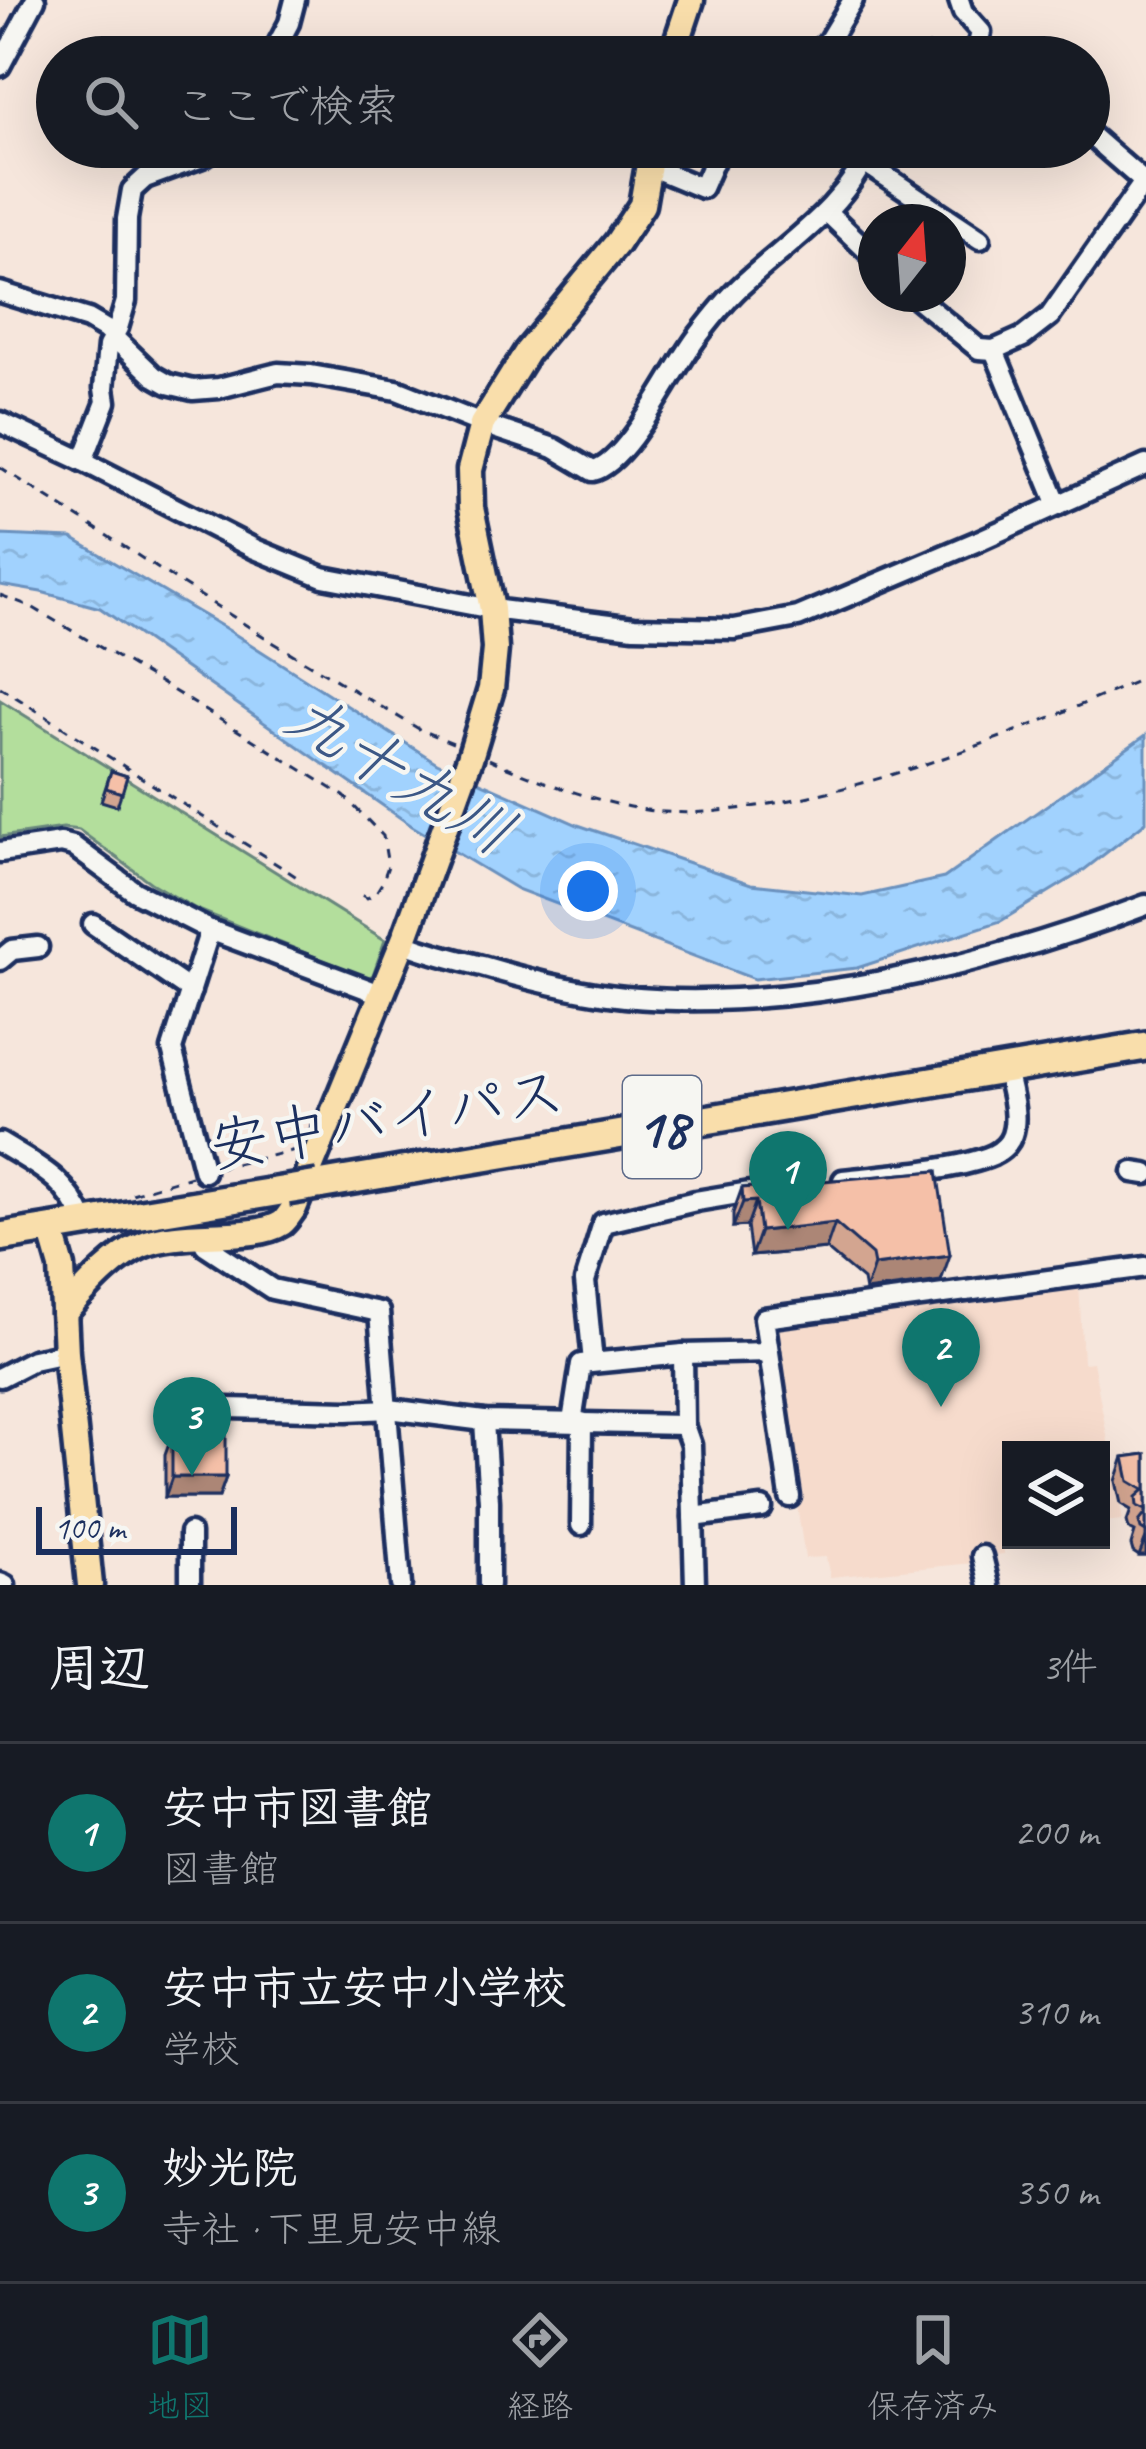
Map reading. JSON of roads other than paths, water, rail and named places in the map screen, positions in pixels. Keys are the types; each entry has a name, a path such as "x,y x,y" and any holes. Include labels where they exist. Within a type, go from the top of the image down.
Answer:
{"highway":[{"name":"安中バイパス","path":"0,1238 1146,1046"}],"main road":[{"path":"679,36 691,0"},
{"path":"64,1313 96,1279 142,1245 259,1231 282,1222 294,1208 404,940 491,689 492,609 471,508 470,470 482,424 527,352 617,243 642,205 649,168"},
{"path":"51,1229 62,1267 90,1585"},
{"path":"62,1267 75,1278 96,1279"}],"street":[{"path":"0,66 35,0"},
{"path":"282,36 295,0"},
{"path":"831,36 853,0"},
{"path":"954,2 980,36"},
{"path":"934,312 979,349 994,350 1023,338 1050,316 1145,180 1110,151"},
{"path":"83,461 106,402 108,346 126,301 132,190 146,178 174,168"},
{"path":"669,168 702,188 711,168"},
{"path":"0,292 88,319 168,384 193,391 278,373 397,389 554,448 593,471 606,468 655,407 695,340 736,291 827,212 857,168"},
{"path":"886,168 980,238"},
{"path":"827,212 858,242"},
{"path":"994,350 1058,506"},
{"path":"0,422 254,549 323,577 492,609 634,627 734,628 798,617 1146,465"},
{"path":"0,851 61,843 73,846 135,892 210,931 382,995"},
{"path":"404,940 536,982 640,998 708,1000 927,971 1087,927 1146,905"},
{"path":"93,923 191,991"},
{"path":"204,1172 172,1049 210,931"},
{"path":"0,960 12,950 38,946"},
{"path":"825,1182 994,1155 1012,1136 1006,1070"},
{"path":"0,1143 52,1175 74,1198 85,1223"},
{"path":"593,1362 585,1280 603,1223 782,1187"},
{"path":"202,1235 206,1245 272,1289 379,1312 401,1585"},
{"path":"790,1497 764,1318 1146,1267"},
{"path":"254,1298 290,1301 299,1295"},
{"path":"581,1525 577,1422 581,1364 769,1352"},
{"path":"0,1377 33,1360 66,1353"},
{"path":"683,1354 695,1585"},
{"path":"227,1408 388,1409 484,1421 684,1425"},
{"path":"484,1421 489,1585"},
{"path":"693,1517 762,1508"},
{"path":"190,1533 190,1585"},
{"path":"982,1556 989,1585"}],"water":[{"name":"九十九川","path":"0,535 72,538 225,628 437,763 578,825 751,884 862,896 944,878 1146,735 1146,822 1080,873 1001,921 857,968 754,979 517,889 412,826 100,608 0,585"}],"place":[{"name":"安中市図書館","path":"788,1230"},
{"name":"安中市立安中小学校","path":"941,1407"},
{"name":"妙光院","path":"192,1476"}]}
